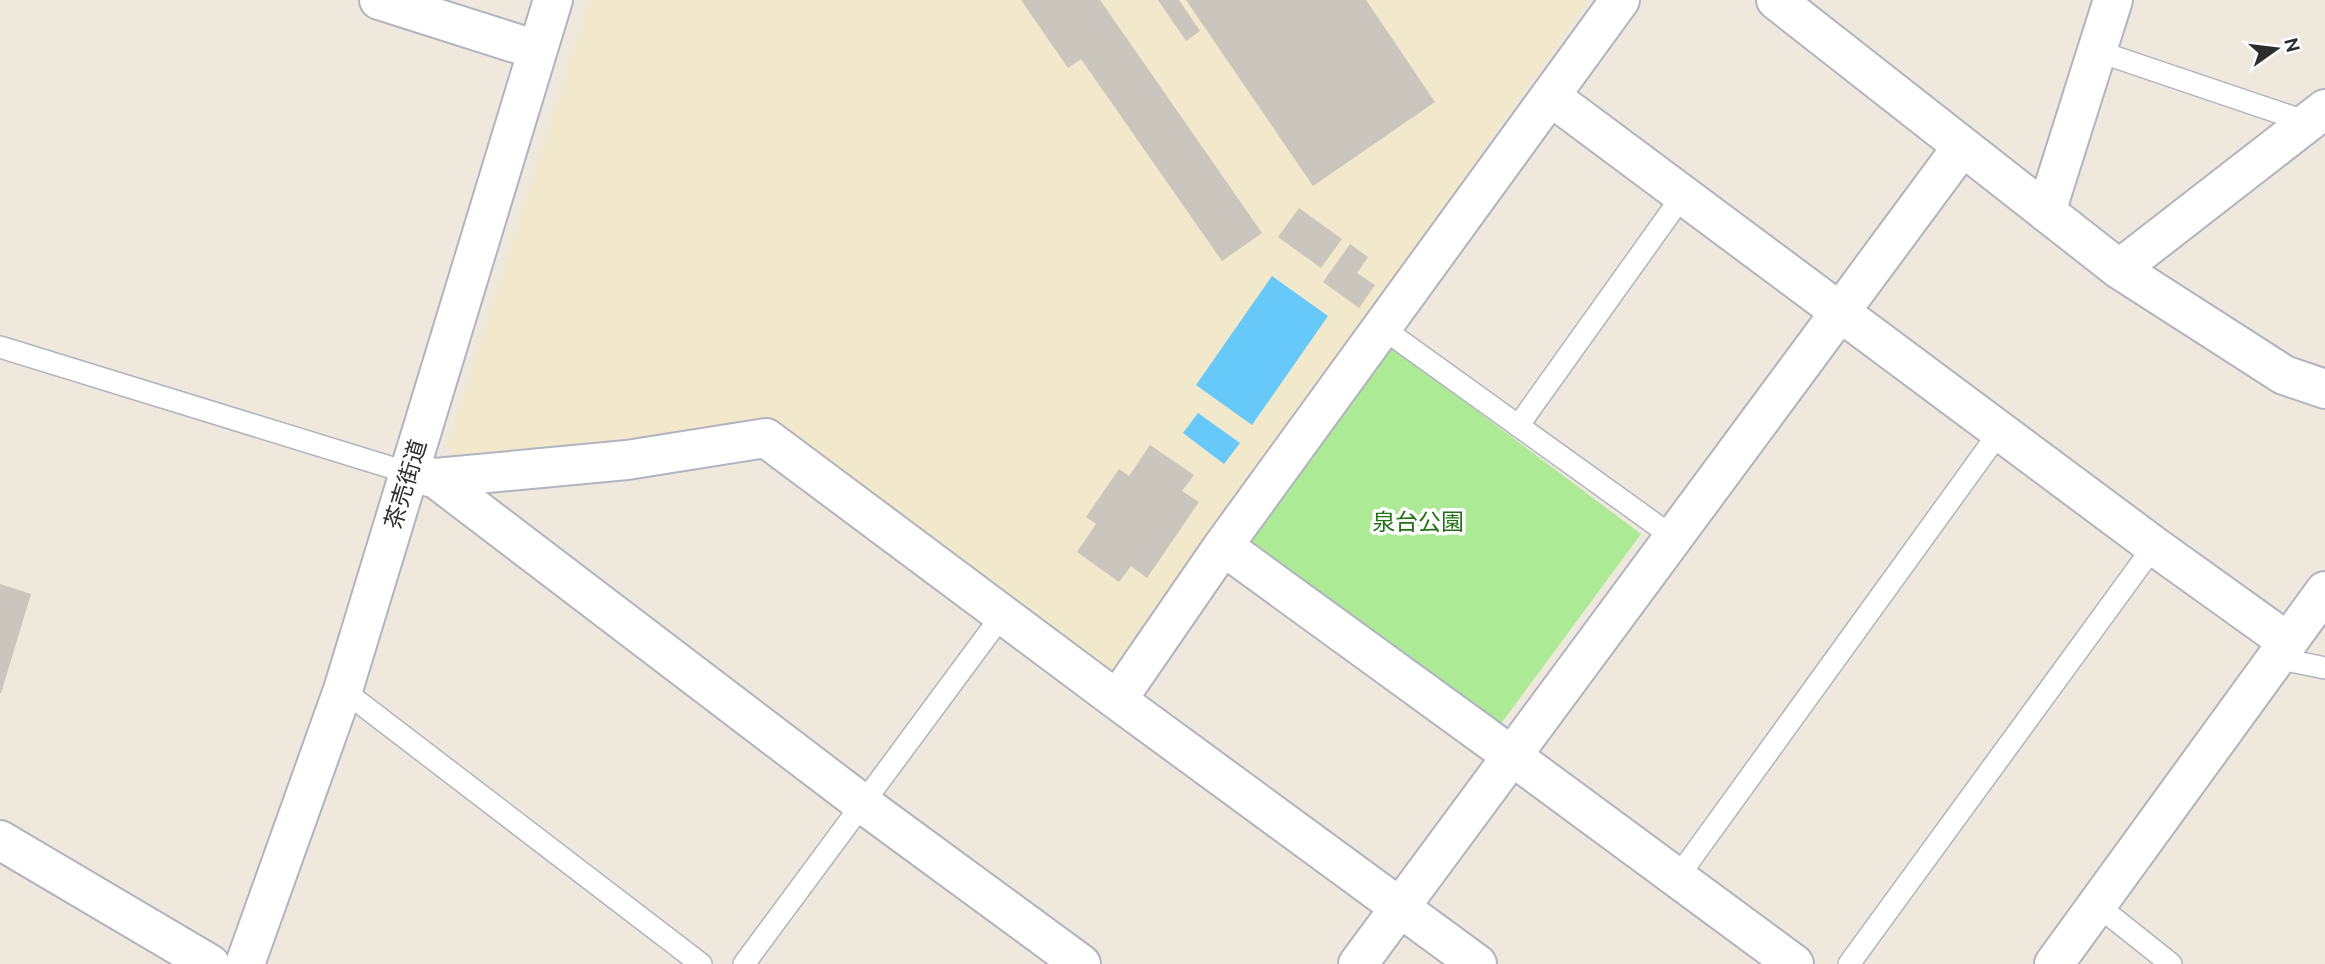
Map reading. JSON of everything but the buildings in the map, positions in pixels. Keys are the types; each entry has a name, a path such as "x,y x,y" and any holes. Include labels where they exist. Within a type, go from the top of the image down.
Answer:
{"street":[{"path":"379,0 537,50"},
{"name":"茶売街道","path":"245,964 422,476 537,50 554,0"},
{"path":"1116,700 1223,546 1620,0"},
{"path":"1776,0 2119,269 2284,375 2325,389"},
{"path":"2046,212 2113,0"},
{"path":"1550,96 2001,430 2154,546 2282,650"},
{"path":"2119,269 2316,116"},
{"path":"1359,964 1962,147"},
{"path":"422,476 627,460 766,438 1116,700 1477,964"},
{"path":"422,476 1081,964"},
{"path":"1223,546 1794,964"},
{"path":"2054,964 2325,591"},
{"path":"0,840 210,964"}],"lane":[{"path":"2096,51 2316,116"},
{"path":"1518,426 1683,195"},
{"path":"1381,327 1673,537"},
{"path":"0,347 422,476"},
{"path":"1677,878 2001,430"},
{"path":"1849,964 2154,546"},
{"path":"744,964 1003,614"},
{"path":"2282,650 2325,668"},
{"path":"343,690 701,964"},
{"path":"2096,905 2171,964"}],"shaded area":[{"path":"590,0 1588,0 1116,676 768,425 457,460 447,446"}],"green space":[{"name":"泉台公園","path":"1381,339 1641,534 1497,729 1241,544"}],"water":[{"path":"1272,276 1328,316 1252,425 1196,385"},
{"path":"1198,413 1240,443 1224,464 1183,433"}]}
